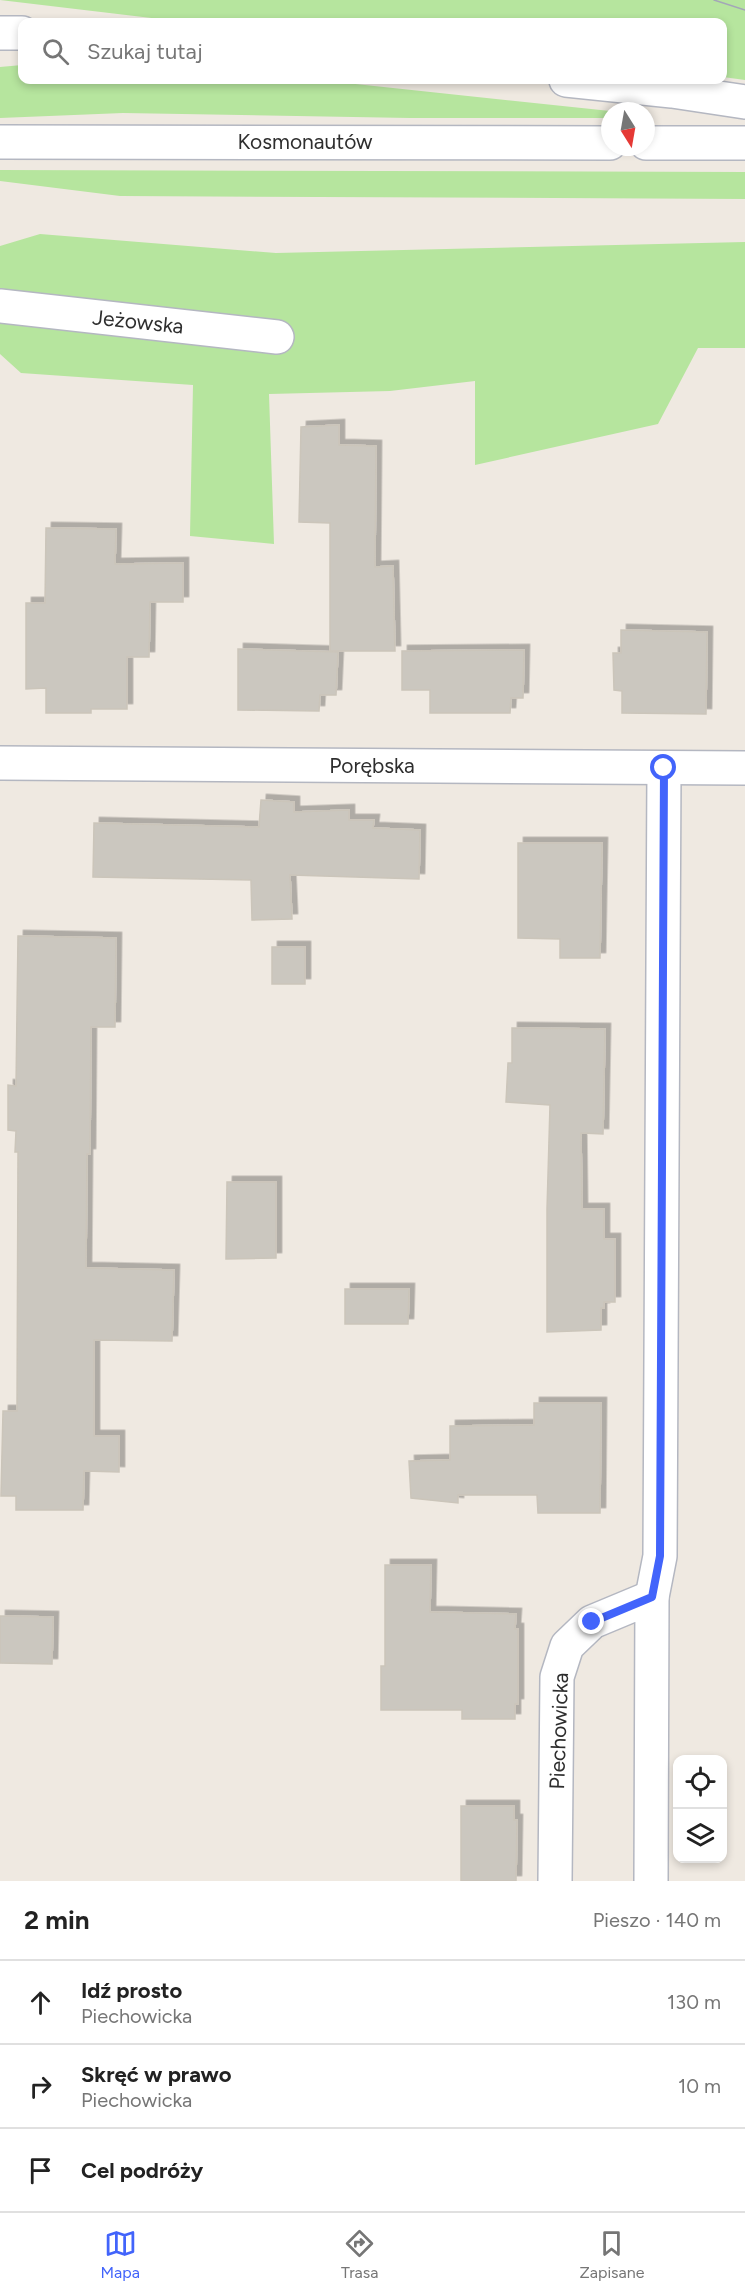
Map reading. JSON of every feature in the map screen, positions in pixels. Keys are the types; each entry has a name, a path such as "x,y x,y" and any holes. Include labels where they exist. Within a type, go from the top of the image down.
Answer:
{"street":[{"path":"0,33 18,33"},
{"path":"605,84 745,102"},
{"name":"Kosmonautów","path":"0,142 601,143"},
{"path":"655,143 745,143"},
{"name":"Jeżowska","path":"0,306 277,337"},
{"name":"Porębska","path":"0,763 745,768"},
{"path":"651,1881 652,1597 660,1556 664,768"},
{"name":"Piechowicka","path":"555,1881 557,1677 567,1646 592,1622 652,1597"}],"green space":[{"path":"0,0 745,0 745,80 727,78 727,18 151,18"},
{"path":"18,65 18,84 356,84 601,110 601,118 410,118 123,113 0,118 0,67"},
{"path":"0,170 745,172 745,199 120,196 0,181"},
{"path":"40,234 276,253 745,242 745,348 698,348 658,424 475,465 475,381 390,391 269,394 274,544 190,536 193,385 21,373 0,354 0,246"}],"building":[{"path":"339,425 339,445 376,446 375,567 393,566 395,651 330,651 330,523 299,522 301,427"},
{"path":"46,528 116,529 115,564 183,563 183,602 150,602 149,657 127,657 127,709 91,709 91,713 46,713 46,688 26,689 26,603 45,603"},
{"path":"621,630 707,632 706,714 622,713 622,691 614,690 613,653 621,653"},
{"path":"238,649 338,652 336,695 320,695 319,711 238,710"},
{"path":"524,650 523,698 511,698 510,713 430,713 430,690 402,690 402,651"},
{"path":"261,800 294,802 294,812 349,810 349,820 374,820 373,828 420,830 419,879 290,875 292,919 252,920 251,880 93,877 94,823 259,827"},
{"path":"518,843 602,843 600,958 560,958 560,939 518,938"},
{"path":"18,936 116,938 115,1027 91,1027 86,1268 174,1270 172,1341 94,1340 94,1436 119,1436 119,1472 84,1471 83,1510 16,1510 16,1496 1,1496 3,1411 17,1411 18,1152 15,1152 16,1131 8,1130 8,1085 16,1086"},
{"path":"272,947 305,947 305,984 272,984"},
{"path":"512,1028 605,1029 603,1134 581,1133 582,1209 604,1209 604,1239 615,1239 615,1302 604,1302 604,1308 601,1308 601,1330 547,1332 550,1105 506,1102 508,1063 512,1063"},
{"path":"227,1182 276,1182 276,1258 226,1259"},
{"path":"345,1289 409,1289 408,1324 345,1324"},
{"path":"534,1403 601,1403 600,1513 538,1513 537,1495 458,1495 458,1503 411,1498 409,1461 450,1460 450,1426 534,1425"},
{"path":"385,1565 431,1565 430,1612 516,1614 518,1704 515,1704 515,1719 462,1719 462,1710 381,1710 381,1666 385,1666"},
{"path":"0,1616 53,1617 52,1664 0,1663"},
{"path":"461,1806 514,1806 514,1820 517,1820 516,1881 461,1881"}],"tram line":[{"path":"714,0 745,10"}],"route":[{"path":"592,1622 652,1597 660,1556 664,768"}]}
